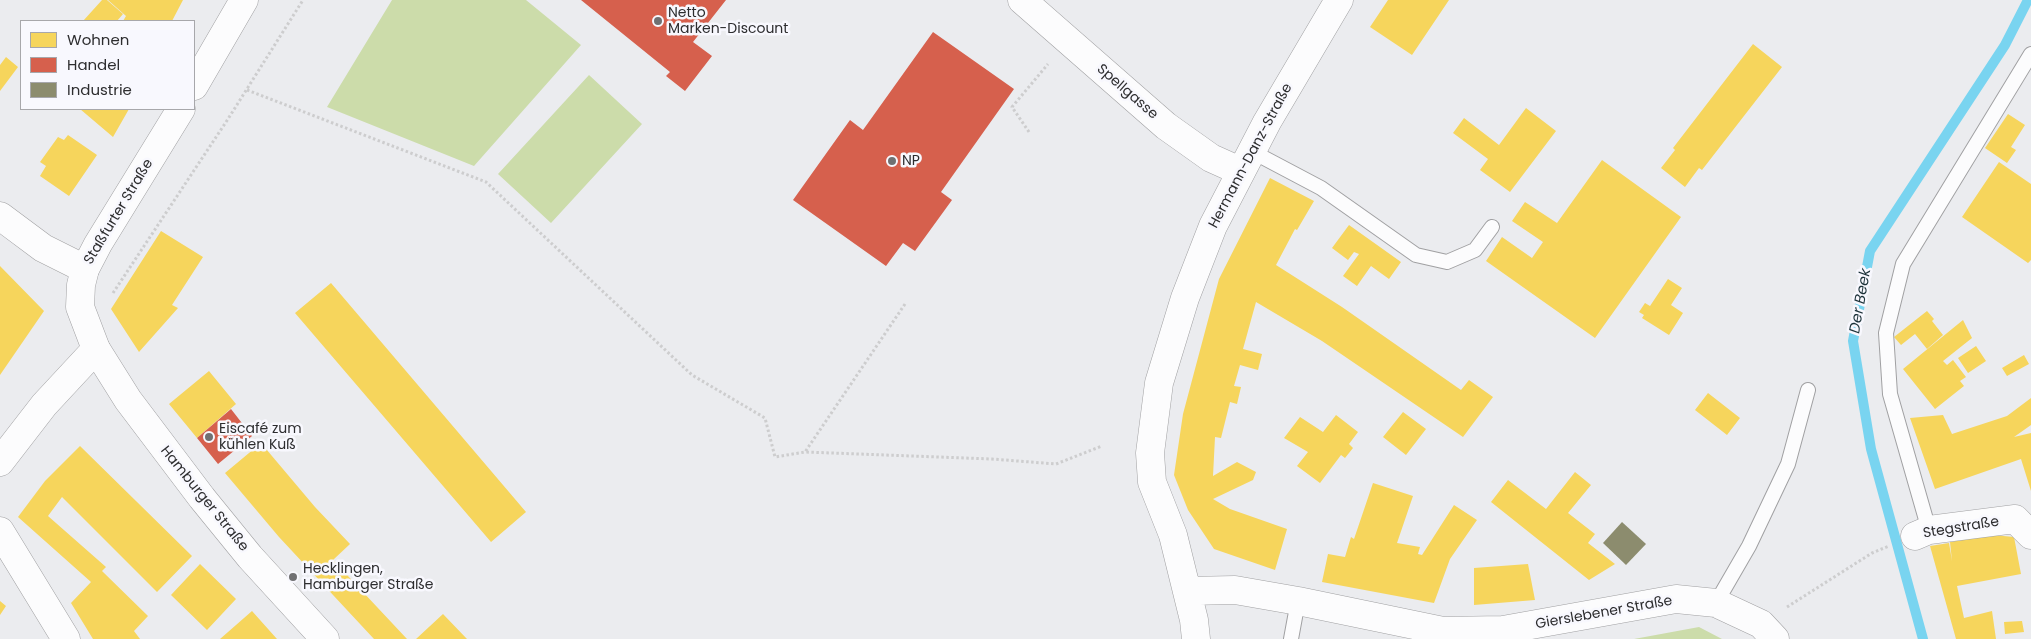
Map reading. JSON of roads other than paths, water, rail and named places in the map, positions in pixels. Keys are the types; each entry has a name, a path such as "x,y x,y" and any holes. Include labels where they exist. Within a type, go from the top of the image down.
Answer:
{"street":[{"path":"195,84 244,0"},
{"name":"Spellgasse","path":"1022,0 1166,126 1211,158 1246,161"},
{"name":"Hermann-Danz-Straße","path":"1196,639 1194,620 1173,535 1152,482 1150,452 1159,383 1185,298 1213,226 1246,161 1339,0"},
{"name":"Staßfurter Straße","path":"96,349 80,307 81,285 86,269 98,244 180,110"},
{"path":"0,216 43,248 86,269"},
{"path":"0,462 44,405 96,349"},
{"name":"Hamburger Straße","path":"96,349 128,400 202,498 250,557 325,639"},
{"name":"Stegstraße","path":"1922,533 2015,519 2031,535"},
{"path":"0,531 66,639"},
{"name":"Gierslebener Straße","path":"1187,591 1235,590 1442,631 1503,630 1676,599 1716,603 1768,632"}],"lane":[{"path":"1922,533 1890,394 1886,333 1903,264 2031,54"},
{"path":"1246,161 1322,188 1416,255 1446,262 1475,250 1492,227"},
{"path":"1716,603 1749,546 1788,464 1808,390"},
{"path":"1291,639 1298,601"}],"waterway":[{"name":"Der Beek","path":"1923,639 1871,449 1853,341 1870,251 2005,45 2028,0"}],"place":[{"name":"Netto Marken-Discount","path":"658,21"},
{"name":"NP","path":"892,161"},
{"name":"Eiscafé zum kühlen Kuß","path":"209,437"},
{"name":"Hecklingen, Hamburger Straße","path":"293,577"}]}
